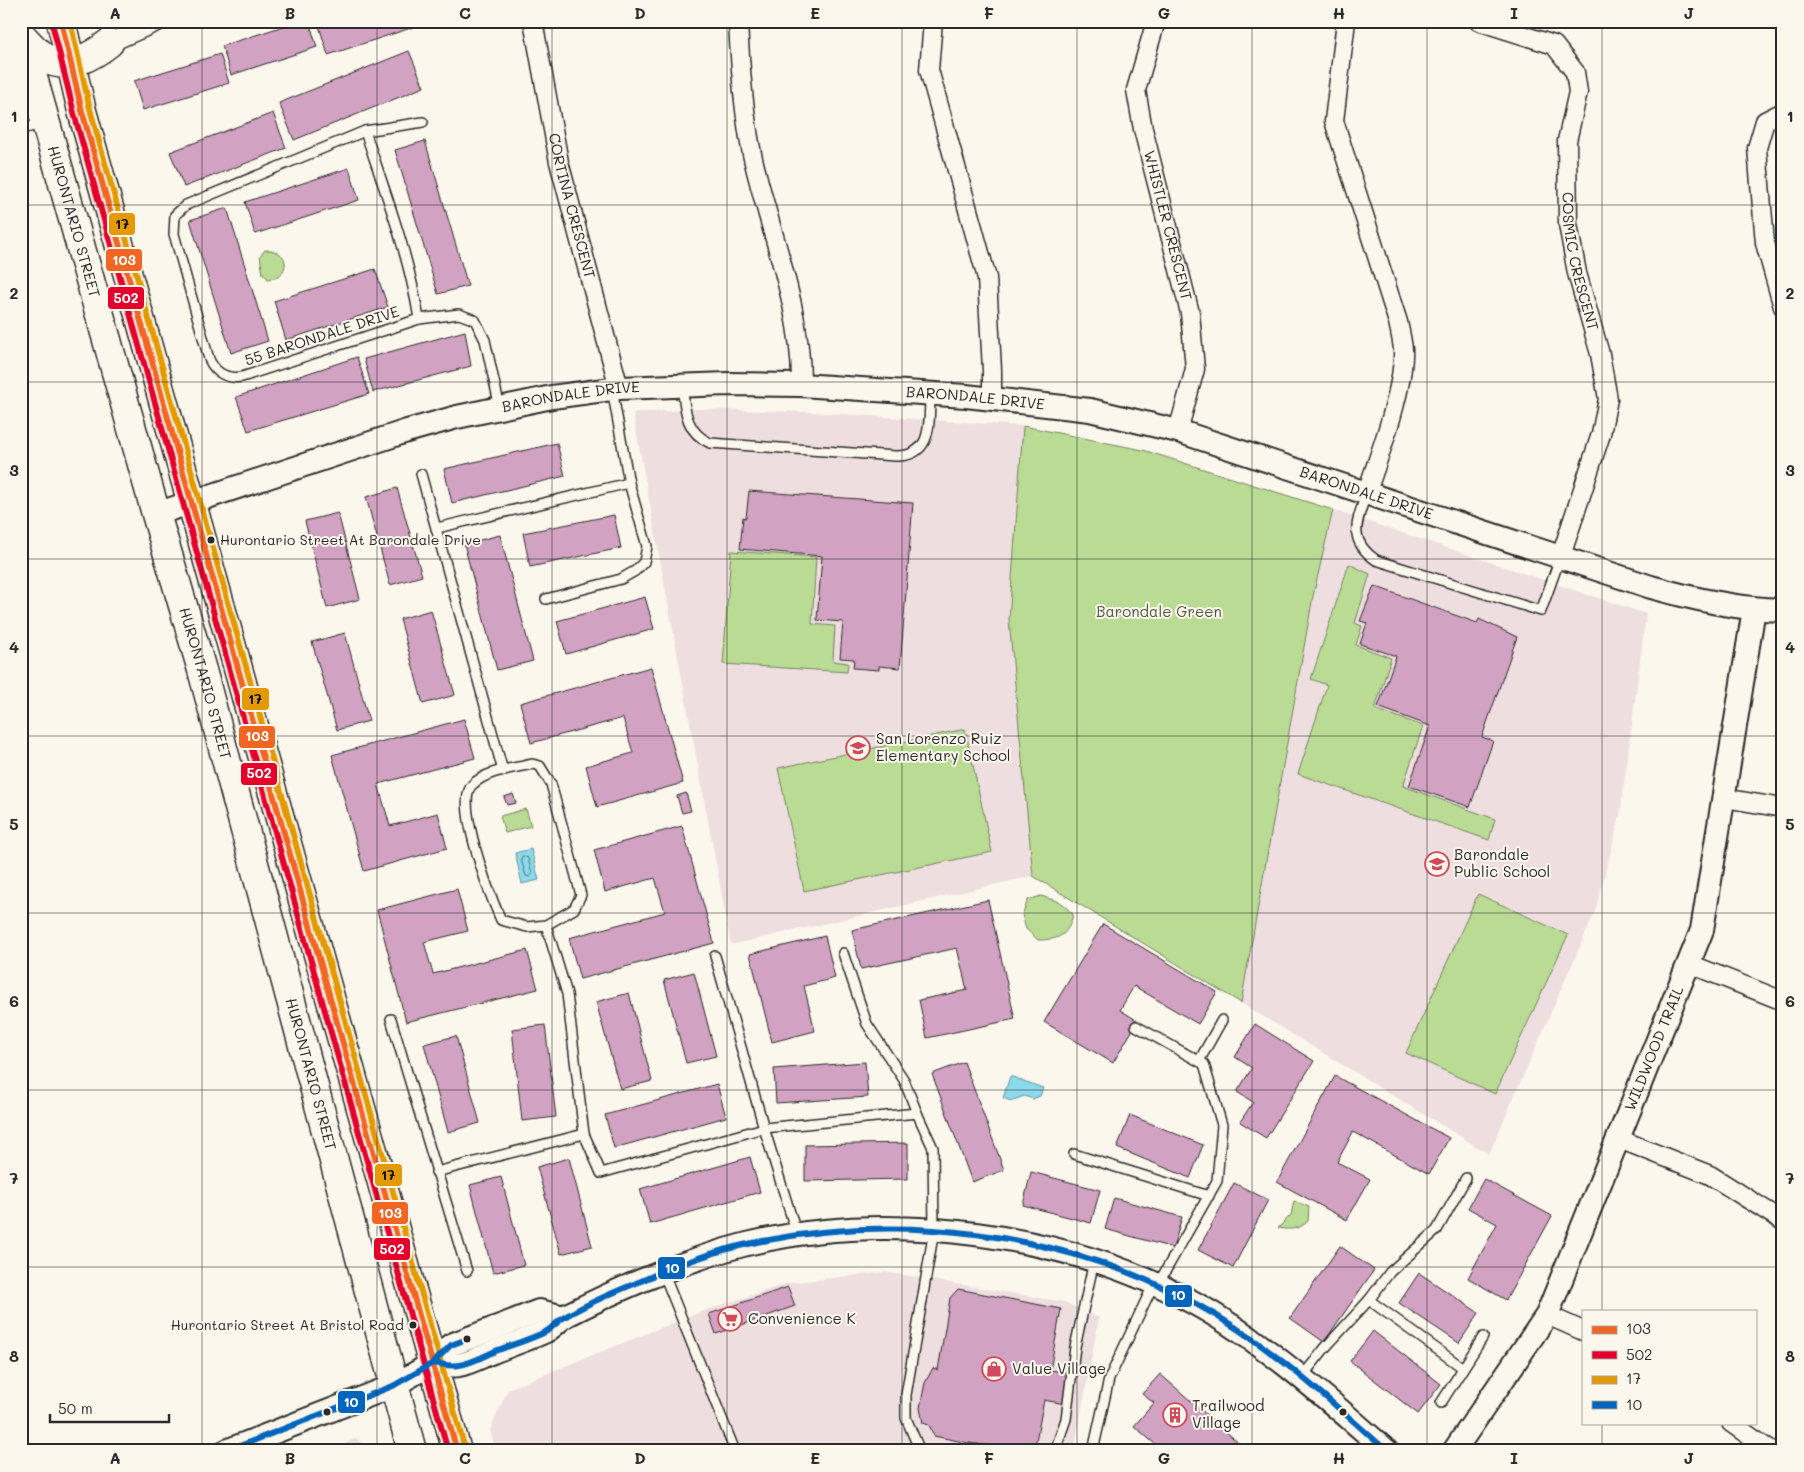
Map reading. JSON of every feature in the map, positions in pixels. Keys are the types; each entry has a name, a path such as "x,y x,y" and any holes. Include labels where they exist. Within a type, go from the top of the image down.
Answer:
{"main road":[{"path":"62,21 82,111 160,380 192,502 457,1451"},
{"path":"74,21 89,37 109,43"},
{"path":"21,36 48,60 72,62 92,56 109,43"},
{"name":"HURONTARIO STREET","path":"21,36 34,126 156,514 202,670 412,1451"}],"street":[{"path":"109,43 159,21"},
{"name":"CORTINA CRESCENT","path":"533,21 559,162 616,388"},
{"path":"738,21 742,96 752,155 793,310 802,357 801,385"},
{"path":"933,21 930,70 987,278 992,398"},
{"name":"WHISTLER CRESCENT","path":"1156,21 1136,90 1143,129 1190,313 1195,370 1178,431"},
{"path":"1346,21 1334,121 1398,322 1403,350 1398,388 1377,464 1366,494"},
{"name":"COSMIC CRESCENT","path":"1478,21 1554,45 1575,72 1578,92 1567,141 1568,224 1577,273 1600,354 1608,399 1601,434 1560,556"},
{"path":"1783,112 1765,121 1757,148 1764,243 1783,306"},
{"name":"BARONDALE DRIVE","path":"156,514 407,431 500,408 616,388 682,385 801,385 992,398 1090,410 1178,431 1651,587 1689,597 1754,609 1783,610"},
{"name":"WILDWOOD TRAIL","path":"1454,1451 1547,1315 1690,964 1702,930 1754,609"},
{"path":"1724,798 1783,808"},
{"path":"1690,964 1783,1002"},
{"path":"1620,1139 1710,1175 1783,1221"},
{"path":"226,1451 393,1386 433,1363 451,1345 539,1311 564,1317 663,1272 708,1255 749,1244 797,1235 882,1229 934,1230 1007,1238 1042,1245 1094,1261 1156,1284 1197,1304 1233,1327 1301,1378 1387,1451"},
{"path":"1547,1315 1582,1331"},
{"path":"1732,1424 1771,1451"}],"lane":[{"name":"55 BARONDALE DRIVE","path":"424,122 365,131 186,205 175,215 174,234 209,359 221,374 229,377 242,377 419,319 460,314 475,320 485,340 500,408"},
{"path":"365,131 388,199 419,319"},
{"path":"682,385 687,423 700,437 710,443 895,456 908,455 920,448 925,442 928,431 930,394"},
{"path":"546,599 621,579 635,571 644,562 647,546 629,483 616,388"},
{"path":"421,474 437,528 450,586 503,770"},
{"path":"437,528 629,483"},
{"path":"1366,494 1356,522 1356,535 1362,546 1376,560 1541,611 1560,556"},
{"path":"532,764 540,766 552,784 581,894 574,909 546,925 527,927 501,920 492,900 478,856 465,803 470,787 486,775 532,764"},
{"path":"546,925 567,994 584,1134 601,1173 764,1128 917,1113"},
{"path":"843,953 867,1024 904,1080 933,1148 934,1230 906,1395 906,1418 920,1451"},
{"path":"715,956 797,1235"},
{"path":"391,1019 467,1271"},
{"path":"1199,1061 1222,1020"},
{"path":"1094,1451 1109,1380 1156,1284 1217,1181 1222,1125 1204,1064 1136,1026"},
{"path":"436,1172 584,1134"},
{"path":"1074,1154 1209,1196"},
{"path":"1301,1378 1325,1348 1369,1300 1390,1272 1437,1230 1466,1178"},
{"path":"1055,1451 1066,1419 1076,1347 1094,1261"},
{"path":"663,1272 735,1451"},
{"path":"1369,1300 1463,1368"},
{"path":"1441,1403 1483,1337"}],"shaded area":[{"name":"San Lorenzo Ruiz Elementary School","path":"697,409 810,412 1023,426 1009,620 1033,876 731,945 633,413"},
{"name":"Barondale Public School","path":"1333,510 1646,614 1620,816 1595,912 1489,1154 1241,1003 1313,596"},
{"path":"885,1272 1064,1302 1099,1318 1074,1451 496,1451 490,1430 508,1389 703,1311 789,1283"},
{"path":"356,1438 369,1451 331,1451"}],"green space":[{"path":"265,250 277,252 284,258 285,266 279,277 268,279 263,274 260,256"},
{"name":"Barondale Green","path":"1023,426 1143,450 1333,510 1313,596 1241,1003 1033,876 1009,620"},
{"path":"731,551 816,557 812,624 835,626 833,661 848,663 847,672 723,664"},
{"path":"1349,564 1370,574 1355,623 1362,626 1356,645 1391,658 1375,709 1423,726 1403,786 1495,819 1489,840 1298,774 1327,685 1311,679"},
{"path":"965,729 992,852 804,891 778,768"},
{"path":"526,809 531,826 505,833 500,816"},
{"path":"1478,894 1568,935 1495,1094 1406,1053"},
{"path":"1041,896 1060,902 1073,914 1065,932 1057,938 1038,940 1026,929 1022,915 1028,900"},
{"path":"1294,1201 1309,1207 1308,1221 1294,1229 1278,1228 1291,1215"}],"water":[{"path":"531,849 539,880 522,884 515,853"},
{"path":"1010,1076 1043,1088 1040,1096 1033,1099 1024,1096 1011,1101 1003,1098"}],"building":[{"path":"299,21 309,21 317,47 231,75 222,46"},
{"path":"334,21 412,21 414,27 328,55 319,26"},
{"path":"409,51 424,87 294,140 279,103"},
{"path":"220,54 229,83 143,110 134,81"},
{"path":"273,113 286,148 184,187 170,152"},
{"path":"425,141 468,286 438,294 395,150"},
{"path":"349,168 359,200 255,234 245,202"},
{"path":"227,208 268,341 231,353 190,220"},
{"path":"375,269 388,307 286,340 274,301"},
{"path":"465,331 471,366 373,392 364,359"},
{"path":"357,357 369,394 248,431 236,397"},
{"path":"557,443 565,476 452,503 444,469"},
{"path":"397,488 422,576 390,585 366,497"},
{"path":"749,491 913,503 900,668 879,666 879,670 853,668 854,659 840,658 843,622 817,620 822,556 740,549 743,517 746,518"},
{"path":"338,513 360,599 327,608 305,521"},
{"path":"614,515 621,548 530,567 523,533"},
{"path":"500,535 533,661 497,670 464,544"},
{"path":"1374,586 1477,623 1479,619 1517,637 1482,737 1493,741 1470,807 1409,786 1430,726 1378,707 1396,656 1360,644 1367,623 1360,621"},
{"path":"645,597 654,629 566,654 557,621"},
{"path":"431,610 455,695 423,704 400,619"},
{"path":"345,633 369,721 337,730 312,642"},
{"path":"651,667 683,783 597,807 586,766 633,753 623,718 531,743 520,703"},
{"path":"464,719 475,758 378,784 390,826 438,813 447,848 364,871 332,755"},
{"path":"686,793 691,811 682,813 677,796"},
{"path":"513,794 516,803 507,805 504,797"},
{"path":"682,826 714,943 580,979 569,938 665,912 655,878 605,892 594,850"},
{"path":"457,889 468,931 424,942 433,974 527,950 538,989 406,1022 377,910"},
{"path":"988,900 1015,1019 927,1038 919,1000 967,990 957,948 861,969 852,930"},
{"path":"1103,924 1217,992 1198,1024 1134,986 1120,1010 1138,1021 1113,1063 1044,1022"},
{"path":"825,936 835,978 804,986 815,1031 772,1042 750,954"},
{"path":"694,972 716,1056 686,1063 664,980"},
{"path":"629,993 652,1081 620,1089 596,1002"},
{"path":"1255,1024 1314,1061 1266,1138 1240,1122 1253,1102 1237,1092 1252,1068 1235,1057"},
{"path":"545,1025 556,1117 522,1121 512,1029"},
{"path":"456,1036 480,1123 448,1132 424,1044"},
{"path":"865,1062 868,1097 776,1103 774,1069"},
{"path":"964,1062 1004,1170 972,1182 932,1074"},
{"path":"1335,1076 1449,1138 1429,1174 1353,1132 1337,1162 1370,1179 1347,1220 1277,1182"},
{"path":"717,1084 726,1117 614,1148 605,1115"},
{"path":"1130,1115 1203,1145 1190,1178 1117,1148"},
{"path":"908,1143 908,1179 805,1181 805,1145"},
{"path":"750,1157 760,1192 650,1224 640,1189"},
{"path":"569,1158 592,1246 561,1254 537,1167"},
{"path":"1031,1172 1100,1190 1091,1223 1023,1205"},
{"path":"501,1177 524,1265 493,1273 470,1185"},
{"path":"1484,1179 1552,1216 1506,1300 1468,1278 1497,1224 1468,1208"},
{"path":"1234,1183 1268,1200 1233,1268 1198,1250"},
{"path":"1114,1198 1182,1217 1173,1248 1105,1229"},
{"path":"1340,1246 1374,1270 1324,1342 1290,1318"},
{"path":"1419,1273 1479,1313 1459,1343 1399,1303"},
{"path":"788,1287 795,1306 716,1334 709,1314"},
{"name":"Value Village","path":"958,1289 1061,1309 1050,1370 1070,1373 1065,1404 1044,1400 1034,1451 968,1443 934,1436 929,1425 923,1423 920,1408 925,1383 933,1368 938,1370 950,1298"},
{"path":"1373,1331 1441,1384 1418,1414 1350,1361"},
{"name":"Trailwood Village","path":"1160,1374 1248,1451 1163,1451 1134,1426 1154,1403 1142,1394"},
{"path":"968,1443 1023,1451 967,1451"}],"transit line":[{"name":"103","path":"61,21 82,111 457,1451"},
{"name":"17","path":"70,21 90,109 465,1449"},
{"name":"502","path":"52,23 74,113 448,1451"},
{"name":"10","path":"433,1363 456,1366 474,1361 541,1334 584,1306 662,1272 733,1247 804,1234 862,1229 920,1229 977,1234 1034,1244 1090,1259 1144,1279 1196,1304 1272,1353 1319,1391 1387,1451"},
{"name":"10","path":"227,1451 393,1386 433,1363 451,1345 467,1339"}],"place":[{"name":"Hurontario Street At Barondale Drive","path":"211,540"},
{"name":"San Lorenzo Ruiz Elementary School","path":"858,748"},
{"name":"Barondale Public School","path":"1437,864"},
{"name":"Convenience K","path":"730,1319"},
{"name":"Hurontario Street At Bristol Road","path":"413,1325"},
{"name":"Value Village","path":"994,1369"},
{"name":"Trailwood Village","path":"1175,1415"}]}
